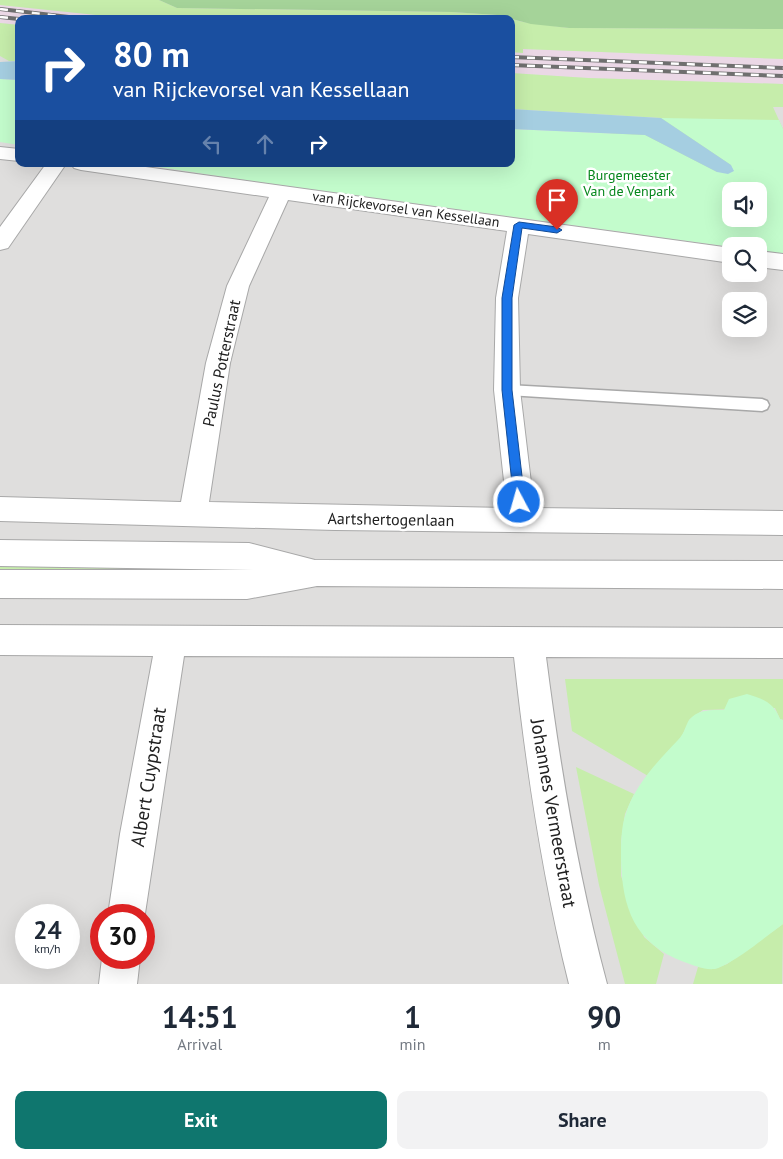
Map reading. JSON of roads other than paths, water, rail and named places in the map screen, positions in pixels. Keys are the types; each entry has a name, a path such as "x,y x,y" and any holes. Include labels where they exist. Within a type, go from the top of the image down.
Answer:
{"street":[{"path":"0,153 15,155"},
{"path":"0,243 54,167"},
{"name":"van Rijckevorsel van Kessellaan","path":"102,167 722,254"},
{"name":"Paulus Potterstraat","path":"193,513 218,363 238,286 281,192"},
{"path":"519,225 507,298 507,390 522,521"},
{"path":"767,260 783,262"},
{"name":"Aartshertogenlaan","path":"0,508 335,518 783,524"},
{"path":"0,552 249,556 317,572"},
{"path":"0,584 247,585 317,572 783,576"},
{"path":"0,640 783,643"},
{"name":"Albert Cuypstraat","path":"128,904 138,834 171,640"},
{"name":"Johannes Vermeerstraat","path":"528,641 539,742 579,950 588,984"},
{"path":"118,984 120,969"}],"lane":[{"path":"507,390 762,405"}],"water":[{"path":"15,61 15,80 0,79 0,62"},
{"path":"515,109 661,118 731,165 734,171 728,174 717,172 645,135 515,129"}],"railway":[{"path":"0,9 52,15"},
{"path":"0,17 15,19"},
{"path":"515,57 783,68"},
{"path":"515,65 783,76"}],"park label":[{"name":"Burgemeester Van de Venpark","path":"629,184"}]}
